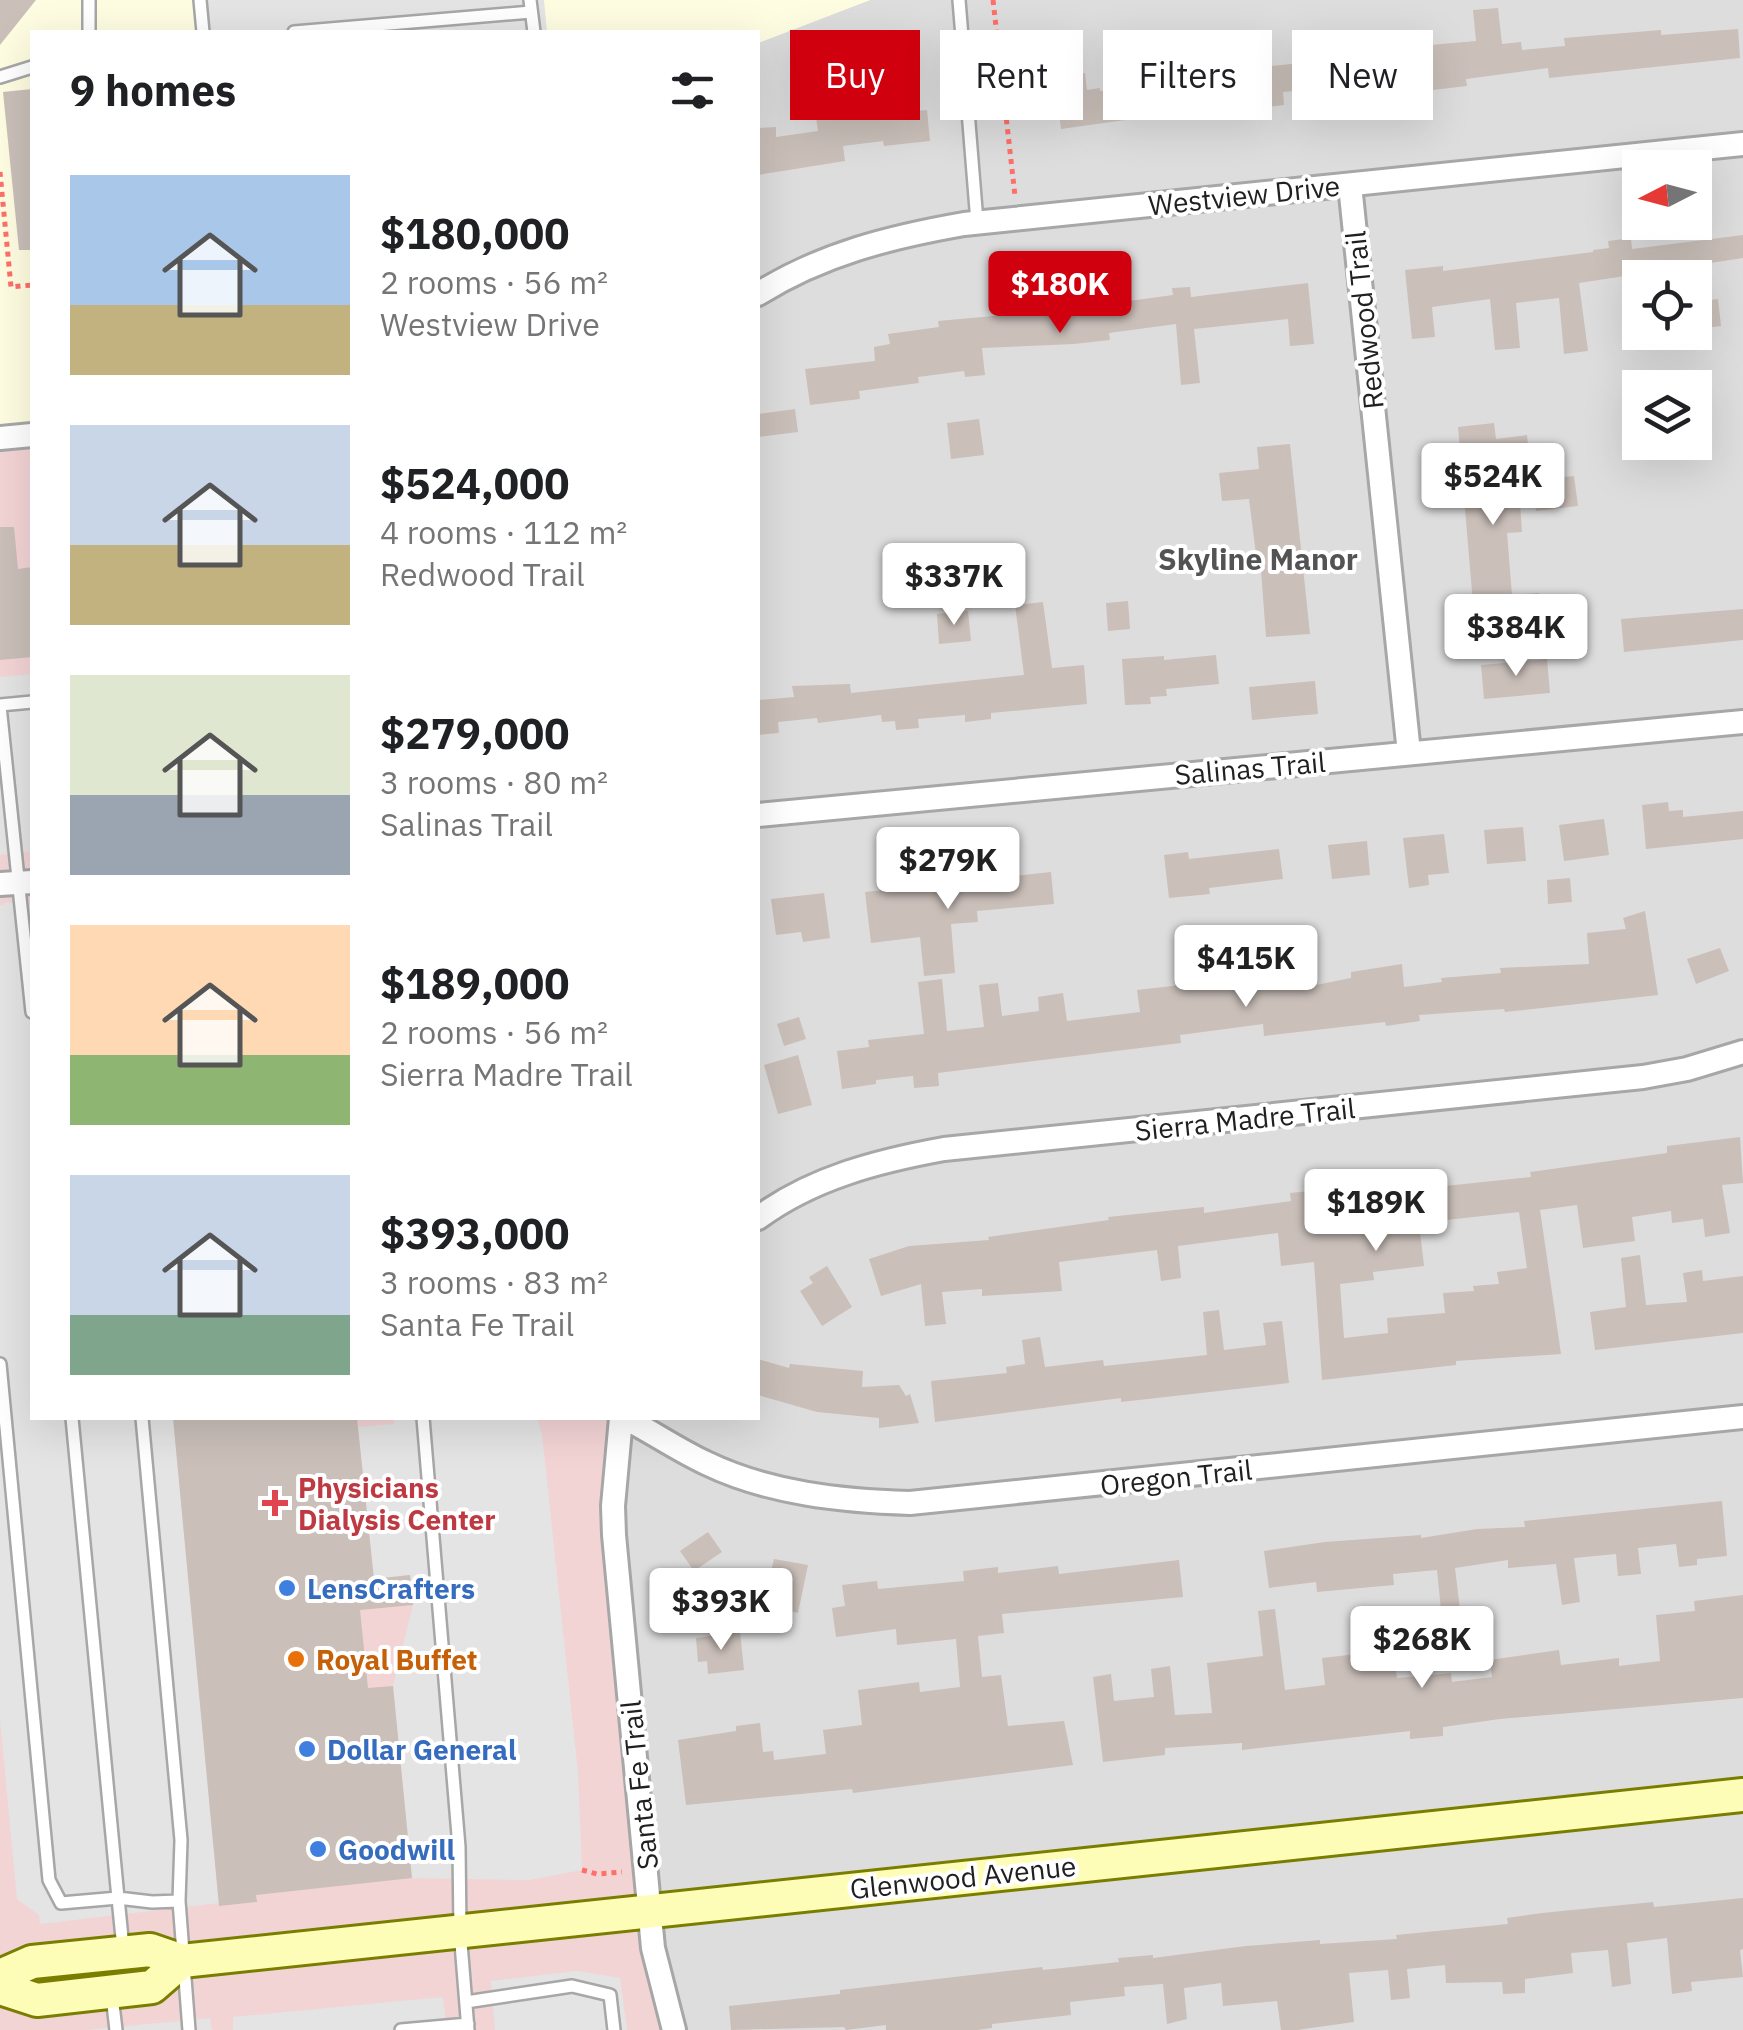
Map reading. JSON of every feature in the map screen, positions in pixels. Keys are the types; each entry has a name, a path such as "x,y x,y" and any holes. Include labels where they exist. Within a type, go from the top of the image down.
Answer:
{"street":[{"name":"Westview Drive","path":"760,293 846,250 892,236 977,222 1743,144"},
{"name":"Redwood Trail","path":"1350,184 1408,753"},
{"path":"0,438 30,434"},
{"name":"Salinas Trail","path":"760,815 1743,722"},
{"name":"Sierra Madre Trail","path":"760,1217 812,1186 856,1168 944,1149 1643,1077 1704,1065 1743,1052"},
{"name":"Oregon Trail","path":"627,1420 707,1464 754,1480 835,1498 910,1503 1743,1417"},
{"name":"Santa Fe Trail","path":"623,1420 614,1535 656,1970 674,2030"},
{"name":"Glenwood Avenue","path":"0,1976 32,1962 150,1950 182,1961 1743,1794"},
{"name":"Glenwood Avenue","path":"0,1988 37,2000 152,1987 182,1961"}],"lane":[{"path":"89,0 89,30"},
{"path":"200,0 204,30"},
{"path":"959,0 977,222"},
{"path":"312,30 531,6"},
{"path":"0,77 30,67"},
{"path":"30,702 0,705 30,994"},
{"path":"0,1364 49,1880 62,1903 118,1898 179,1901"},
{"path":"72,1420 123,1953"},
{"path":"142,1420 181,1840 179,1901 189,2030"},
{"path":"401,2030 468,2027 458,1846 423,1420"},
{"path":"466,2002 572,1986 610,1995 614,2030"},
{"path":"112,1992 116,2030"}],"path":[{"path":"993,0 1018,218"},
{"path":"0,172 11,287 30,284"},
{"path":"582,1870 597,1874 622,1872"}],"shaded area":[{"path":"0,0 870,0 760,42 760,30 30,30 30,435 0,438"},
{"path":"199,0 544,0 547,30 202,30"},
{"path":"870,0 1743,0 1743,2030 674,2030 657,1969 614,1535 621,1420 760,1420 760,42 790,31 790,120 920,120 920,30 792,30"},
{"path":"30,435 30,1420 621,1420 613,1506 648,1878 674,2030 0,2030 0,438"},
{"path":"30,674 30,851 0,855 0,677"},
{"path":"7,902 30,906 30,1420 173,1420 219,1903 40,1924 39,1915 17,1899 0,1719 0,906"},
{"path":"394,1420 538,1420 578,1773 582,1870 529,1880 412,1878 393,1686 413,1605 409,1575 373,1579 358,1427 394,1424"},
{"path":"577,1971 620,1978 627,2030 495,2030 491,1981"},
{"path":"443,1997 446,2026 417,2030 233,2030 233,2017"},
{"path":"210,2018 212,2030 87,2030"}],"building":[{"path":"0,0 36,0 0,45"},
{"path":"1498,8 1502,44 1521,42 1522,50 1565,46 1564,38 1738,29 1740,58 1549,78 1548,68 1466,79 1467,86 1433,90 1433,45 1476,41 1473,10"},
{"path":"1292,64 1292,91 1283,92 1284,105 1272,106 1272,66"},
{"path":"1083,73 1087,90 1103,91 1103,120 1125,120 1061,129 1060,120 1083,120"},
{"path":"30,89 30,250 19,250 3,92"},
{"path":"927,110 930,141 843,146 845,161 760,175 760,128 776,127 776,137 818,131 816,120 920,120 920,111"},
{"path":"1743,235 1743,258 1712,263 1622,260 1622,276 1579,283 1588,351 1564,354 1559,298 1516,303 1520,348 1495,350 1490,299 1432,307 1435,337 1412,339 1405,270 1443,266 1443,271 1593,252 1609,248 1608,241 1622,239 1631,240 1632,249"},
{"path":"1308,283 1314,344 1290,346 1288,319 1194,329 1200,383 1181,385 1176,324 1109,333 1110,340 982,348 985,375 965,377 964,371 918,377 919,383 859,391 860,399 810,405 805,369 875,361 874,347 890,344 888,334 939,327 938,321 1173,295 1172,288 1190,287 1191,297"},
{"path":"1718,299 1721,326 1712,327 1712,300"},
{"path":"795,409 798,432 760,437 760,414"},
{"path":"979,419 984,455 951,459 947,423"},
{"path":"1494,423 1496,439 1527,435 1530,461 1490,465 1494,505 1520,503 1522,532 1507,533 1512,595 1539,593 1541,622 1475,627 1458,427"},
{"path":"1290,444 1310,634 1266,637 1261,570 1249,499 1222,501 1219,473 1259,469 1257,447"},
{"path":"1574,476 1578,506 1536,511 1532,480"},
{"path":"0,527 14,527 18,569 30,567 30,657 0,660"},
{"path":"1128,601 1130,629 1108,631 1106,603"},
{"path":"1043,602 1052,668 1084,665 1087,704 991,713 991,719 965,722 965,715 918,719 919,728 896,730 895,721 882,722 881,715 818,723 817,718 778,722 779,733 760,735 760,700 794,697 792,686 850,684 851,693 1024,675 1015,605"},
{"path":"1743,609 1743,640 1624,652 1621,619"},
{"path":"968,611 971,641 939,644 937,614"},
{"path":"1216,655 1219,684 1166,689 1167,696 1150,697 1151,704 1125,705 1122,659"},
{"path":"1547,659 1550,693 1484,699 1481,665"},
{"path":"1315,681 1318,714 1252,720 1249,687"},
{"path":"1668,802 1669,811 1683,810 1683,817 1743,811 1743,839 1646,849 1642,805"},
{"path":"1604,819 1609,855 1564,861 1559,825"},
{"path":"1523,827 1526,861 1487,864 1484,830"},
{"path":"1444,834 1449,873 1428,875 1429,885 1409,888 1403,838"},
{"path":"1367,841 1370,875 1332,879 1328,845"},
{"path":"1279,849 1283,879 1209,888 1210,894 1169,898 1164,855 1188,852 1189,859"},
{"path":"1051,872 1054,904 977,911 978,922 951,924 955,973 924,976 920,937 871,943 865,892"},
{"path":"1570,878 1572,902 1548,904 1547,880"},
{"path":"824,893 830,938 803,942 801,932 776,935 771,899"},
{"path":"1645,911 1658,995 1505,1012 1504,1009 1419,1015 1420,1021 1386,1026 1385,1022 1264,1036 1263,1024 1180,1035 1181,1043 938,1073 939,1086 914,1088 913,1076 842,1089 837,1051 869,1047 868,1040 924,1034 918,982 942,979 947,1031 984,1027 979,985 998,983 1002,1016 1039,1011 1038,997 1063,993 1067,1021 1140,1012 1137,990 1267,975 1267,968 1308,964 1311,986 1351,978 1351,972 1402,964 1404,987 1442,982 1441,978 1501,973 1500,968 1589,964 1587,933 1626,929 1623,918"},
{"path":"1720,948 1729,971 1696,984 1687,959"},
{"path":"799,1017 806,1039 784,1046 777,1024"},
{"path":"798,1055 812,1105 778,1114 764,1065"},
{"path":"1740,1137 1743,1183 1722,1185 1730,1233 1705,1237 1703,1219 1672,1223 1671,1211 1632,1217 1635,1241 1583,1248 1577,1205 1540,1210 1561,1354 1456,1361 1456,1365 1322,1380 1314,1262 1281,1266 1278,1233 1178,1246 1181,1278 1161,1281 1157,1250 1059,1262 1062,1291 982,1296 982,1289 942,1292 946,1324 925,1326 921,1284 881,1296 869,1259 909,1246 989,1240 988,1237 1109,1220 1108,1217 1204,1207 1204,1213 1291,1201 1290,1193 1350,1187 1366,1183 1365,1176 1386,1174 1387,1188 1445,1186 1531,1177 1530,1172 1667,1153 1667,1146","holes":["1519,1212 1527,1268 1497,1272 1499,1284 1443,1293 1445,1313 1387,1318 1388,1333 1344,1338 1340,1284 1374,1280 1373,1272 1424,1266 1419,1223"]},
{"path":"1640,1255 1646,1305 1687,1302 1683,1273 1702,1270 1703,1281 1743,1276 1743,1333 1595,1350 1590,1312 1626,1307 1621,1258"},
{"path":"827,1266 852,1307 822,1326 800,1291 813,1283 809,1277"},
{"path":"1219,1310 1224,1350 1266,1345 1263,1323 1282,1321 1289,1383 1121,1402 1121,1398 935,1422 931,1381 1007,1373 1006,1367 1025,1364 1022,1340 1040,1337 1045,1367 1103,1360 1104,1366 1207,1355 1203,1312"},
{"path":"760,1360 789,1368 790,1364 863,1371 862,1387 899,1385 906,1396 910,1394 919,1423 879,1428 879,1418 817,1412 760,1396"},
{"path":"173,1420 357,1420 374,1579 410,1575 413,1605 360,1610 368,1688 393,1686 412,1878 256,1895 257,1902 219,1906"},
{"path":"1722,1501 1727,1556 1697,1559 1697,1565 1679,1567 1676,1544 1638,1548 1641,1574 1618,1576 1616,1554 1574,1558 1580,1602 1562,1605 1556,1564 1508,1568 1508,1560 1455,1568 1461,1618 1442,1620 1437,1570 1393,1574 1394,1585 1317,1592 1316,1582 1269,1588 1264,1551 1325,1542 1421,1538 1477,1529 1525,1527 1524,1521"},
{"path":"708,1532 722,1552 694,1571 680,1551"},
{"path":"774,1559 808,1565 798,1613 790,1611 787,1623 750,1615 755,1584 767,1587"},
{"path":"1179,1560 1183,1597 1002,1614 1004,1633 978,1636 982,1677 1001,1675 1008,1726 1064,1721 1073,1765 853,1793 852,1789 686,1805 678,1740 760,1723 763,1752 773,1751 774,1760 826,1754 823,1730 862,1725 858,1690 919,1682 920,1692 960,1687 956,1639 897,1645 896,1629 836,1637 832,1608 845,1606 842,1585 877,1581 878,1589 964,1581 963,1571 998,1567 998,1573 1058,1566 1059,1574"},
{"path":"1743,1595 1743,1698 1500,1719 1443,1727 1443,1736 1410,1739 1410,1731 1242,1750 1242,1743 1165,1748 1165,1755 1103,1762 1093,1677 1111,1674 1114,1701 1154,1697 1151,1669 1170,1666 1175,1715 1212,1713 1207,1663 1263,1656 1258,1611 1275,1609 1285,1690 1325,1685 1322,1658 1393,1650 1397,1678 1451,1673 1452,1682 1492,1677 1490,1660 1559,1650 1561,1665 1619,1658 1619,1666 1660,1661 1656,1615 1695,1611 1694,1601"},
{"path":"740,1632 744,1670 708,1674 707,1661 698,1662 696,1638"},
{"path":"1743,1898 1743,1977 1691,1982 1692,1991 1672,1994 1667,1938 1627,1943 1631,1984 1612,1987 1608,1950 1571,1953 1573,1973 1525,1979 1525,1993 1503,1994 1502,1982 1446,1983 1445,1965 1407,1969 1410,1998 1391,2000 1388,1970 1349,1973 1354,2022 1297,2030 1281,2030 1277,2001 1223,2006 1221,1983 1184,1988 1187,2019 1167,2024 1163,1984 1124,1987 1125,1996 1070,2002 1071,2015 992,2024 992,2028 977,2030 886,2030 886,2025 846,2030 731,2030 729,2006 840,1994 840,1990 1246,1946 1397,1939 1396,1935 1508,1924 1507,1918 1542,1913"}],"place":[{"name":"Physicians Dialysis Center","path":"275,1503"},
{"name":"LensCrafters","path":"287,1588"},
{"name":"Royal Buffet","path":"296,1659"},
{"name":"Dollar General","path":"307,1749"},
{"name":"Goodwill","path":"318,1849"}],"district":[{"name":"Skyline Manor","path":"1258,558"}]}
